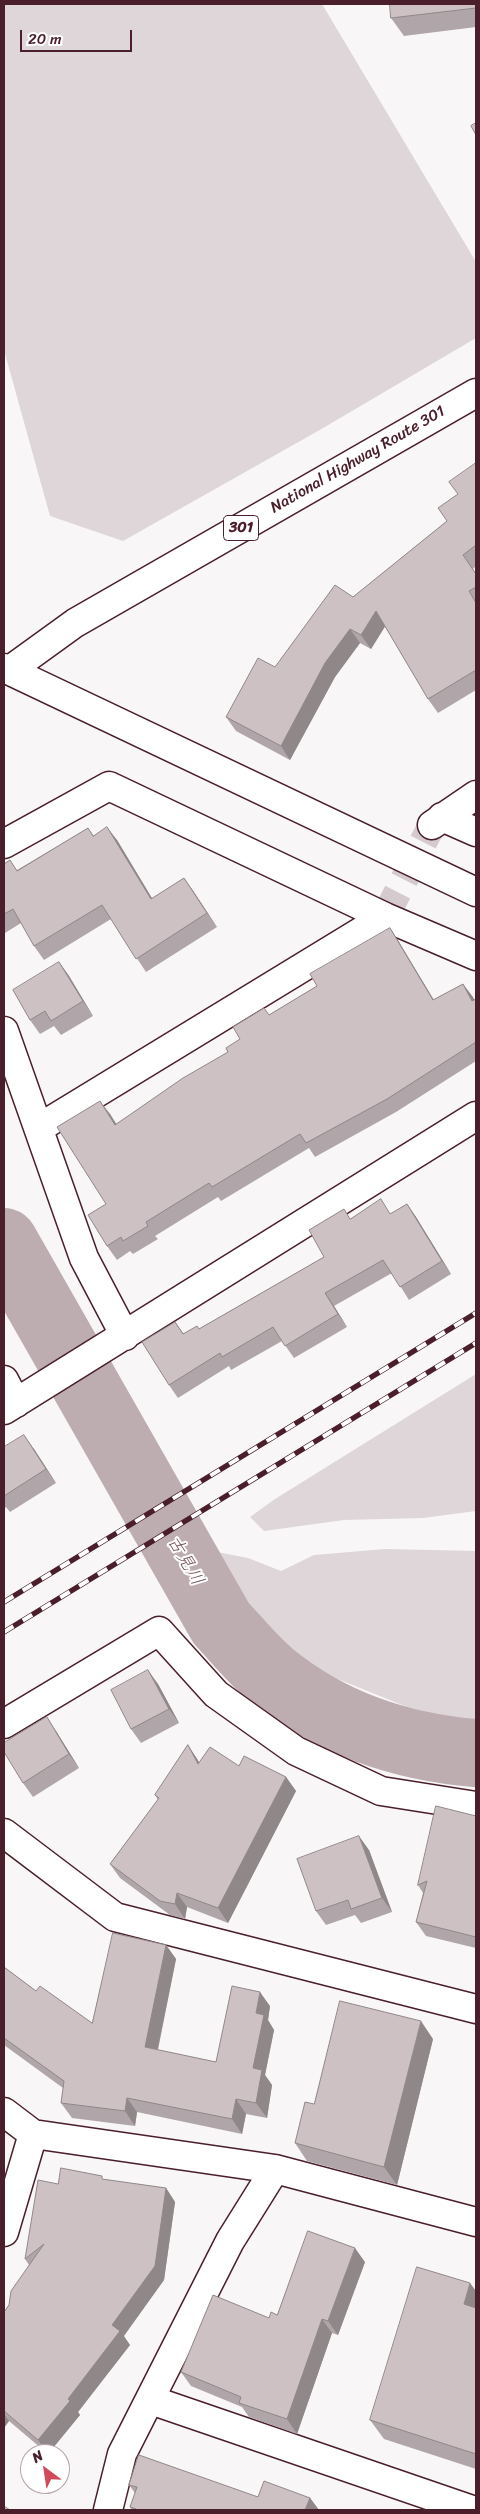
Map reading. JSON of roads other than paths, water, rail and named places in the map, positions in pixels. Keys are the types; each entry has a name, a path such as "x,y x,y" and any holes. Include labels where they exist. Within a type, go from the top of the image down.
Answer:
{"main road":[{"name":"National Highway Route 301","path":"476,393 75,622 7,669 476,892"},
{"path":"4,844 109,786 385,917 476,956"},
{"path":"476,795 437,821 476,832"},
{"path":"39,1128 385,917"},
{"path":"4,1030 84,1258 117,1341"},
{"path":"8,1398 117,1341 476,1116"},
{"path":"4,1724 159,1631 216,1694 296,1751 381,1791 476,1806"},
{"path":"4,1833 115,1917 476,2009"},
{"path":"4,2112 33,2134 275,2169 476,2222"},
{"path":"4,2232 33,2134"},
{"path":"108,2510 122,2454 230,2241 275,2169"},
{"path":"151,2400 472,2510"}],"waterway":[{"name":"古見川","path":"4,1242 221,1623 245,1650 271,1675 294,1692 342,1719 368,1730 421,1745 476,1753"}],"tunnel":[{"path":"385,917 432,825"}],"railway":[{"path":"4,1602 476,1313"},
{"path":"4,1632 476,1343"}]}
